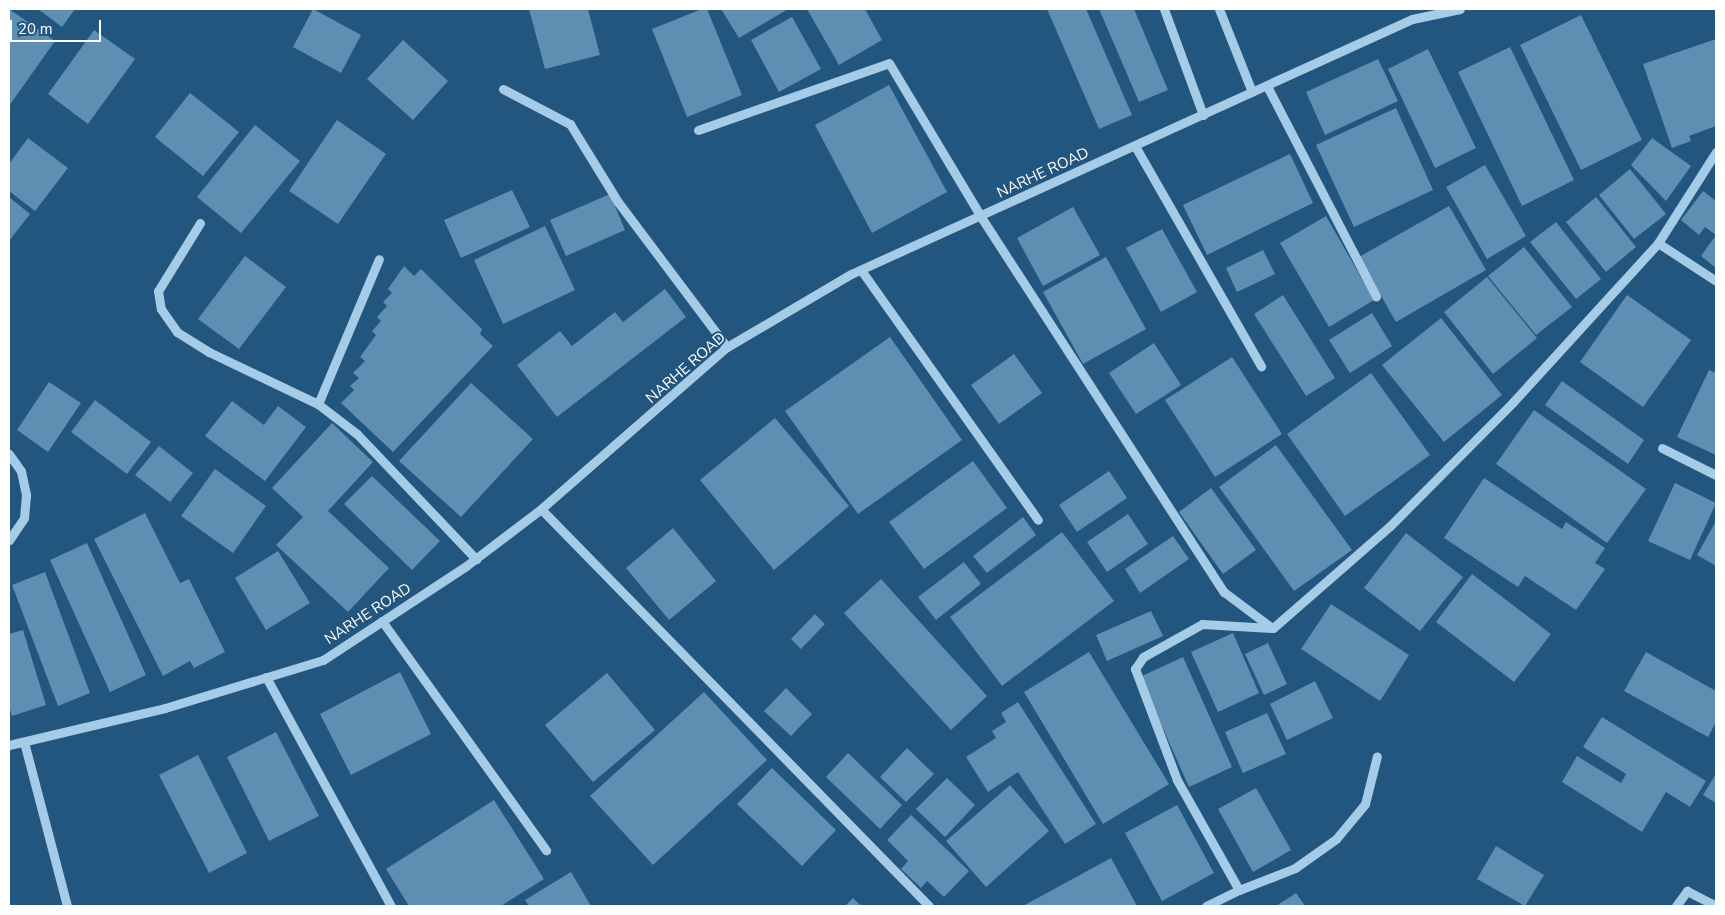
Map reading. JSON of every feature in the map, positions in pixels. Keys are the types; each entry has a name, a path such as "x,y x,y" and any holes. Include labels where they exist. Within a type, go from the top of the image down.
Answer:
{"street":[{"path":"1164,9 1203,115"},
{"path":"1219,9 1252,92"},
{"name":"NARHE ROAD","path":"9,745 166,708 323,660 476,559 541,509 727,347 861,270 981,217 1412,19 1456,9"},
{"path":"698,130 890,63 981,217 1224,592 1272,628"},
{"path":"1268,86 1376,296"},
{"path":"503,90 570,124 618,202 727,347"},
{"path":"1135,146 1261,366"},
{"path":"1239,890 1177,780 1135,669 1143,657 1202,624 1272,628 1390,526 1513,402 1658,243 1716,152"},
{"path":"200,223 158,291 161,309 177,332 209,352 318,404 381,456 476,559"},
{"path":"1658,243 1716,281"},
{"path":"318,404 379,259"},
{"path":"861,270 1038,520"},
{"path":"1662,448 1716,475"},
{"path":"9,454 21,470 26,495 24,518 9,540"},
{"path":"541,509 929,906"},
{"path":"382,621 546,850"},
{"path":"266,677 391,906"},
{"path":"24,742 67,906"},
{"path":"1206,906 1239,890 1295,868 1336,839 1366,804 1377,756"},
{"path":"1676,906 1687,891 1716,906"}],"building":[{"path":"9,9 55,41 9,106"},
{"path":"38,9 75,9 62,27"},
{"path":"313,9 361,35 341,73 293,47"},
{"path":"529,9 588,9 600,55 545,69"},
{"path":"702,9 707,9 742,95 687,117 652,29"},
{"path":"721,9 788,9 739,38"},
{"path":"807,9 865,9 882,40 839,65"},
{"path":"1047,9 1086,9 1132,115 1099,129"},
{"path":"1099,9 1134,9 1168,90 1139,102"},
{"path":"1581,15 1642,140 1581,170 1520,45"},
{"path":"792,17 821,69 779,92 751,40"},
{"path":"94,30 135,59 88,124 48,94"},
{"path":"1716,39 1716,126 1689,136 1691,141 1672,148 1643,64"},
{"path":"403,40 448,81 413,120 367,79"},
{"path":"1510,47 1574,180 1522,206 1458,72"},
{"path":"1428,49 1476,148 1435,168 1388,69"},
{"path":"1378,59 1398,101 1325,135 1306,92"},
{"path":"889,85 947,192 872,233 815,125"},
{"path":"190,93 239,132 203,176 155,137"},
{"path":"1396,108 1433,190 1354,227 1316,145"},
{"path":"337,120 386,154 338,224 289,191"},
{"path":"255,125 300,161 241,233 197,197"},
{"path":"28,138 68,168 35,211 9,191 9,164"},
{"path":"1652,138 1691,166 1666,201 1631,165"},
{"path":"1290,154 1313,203 1207,255 1183,205"},
{"path":"1485,165 1526,236 1487,259 1446,187"},
{"path":"1630,169 1666,214 1634,239 1599,195"},
{"path":"512,190 530,227 461,258 444,220"},
{"path":"1703,191 1716,201 1716,235 1705,227 1699,235 1681,220"},
{"path":"610,194 625,230 566,256 550,220"},
{"path":"9,197 30,214 9,241"},
{"path":"1596,197 1636,247 1606,272 1566,222"},
{"path":"1449,206 1486,270 1396,322 1359,257"},
{"path":"1073,207 1100,255 1043,286 1017,238"},
{"path":"1326,216 1374,300 1329,327 1280,243"},
{"path":"1556,222 1601,279 1576,299 1530,242"},
{"path":"545,226 575,290 503,324 474,260"},
{"path":"1162,229 1197,292 1161,312 1126,248"},
{"path":"1716,235 1716,268 1701,256"},
{"path":"1524,247 1572,307 1536,335 1488,276"},
{"path":"1263,250 1275,274 1237,292 1226,268"},
{"path":"245,256 286,287 239,349 198,319"},
{"path":"1106,257 1146,329 1083,364 1043,292"},
{"path":"404,266 414,276 421,269 482,329 480,334 493,346 393,452 341,403 354,390 350,386 359,378 353,373 365,361 360,357 376,335 372,331 381,321 377,317 387,306 383,302 392,293 388,289"},
{"path":"1487,277 1537,338 1493,374 1444,312"},
{"path":"665,289 686,317 557,417 517,365 560,331 572,346 615,312 623,322"},
{"path":"1283,295 1335,378 1306,396 1254,314"},
{"path":"1627,295 1691,340 1643,407 1580,362"},
{"path":"1372,313 1392,346 1350,373 1329,340"},
{"path":"1441,318 1502,395 1444,442 1382,365"},
{"path":"890,337 962,440 858,514 785,411"},
{"path":"1154,343 1181,385 1136,414 1109,373"},
{"path":"1014,354 1042,393 999,424 971,385"},
{"path":"1232,357 1282,434 1215,477 1165,400"},
{"path":"1709,370 1716,373 1716,455 1677,437"},
{"path":"1371,373 1430,455 1345,516 1287,434"},
{"path":"1562,381 1644,440 1628,464 1545,405"},
{"path":"49,382 81,403 48,452 17,430"},
{"path":"471,383 533,439 461,517 399,461"},
{"path":"95,400 151,442 127,474 71,432"},
{"path":"232,401 264,425 278,406 306,427 265,481 205,436"},
{"path":"1534,410 1646,489 1607,543 1496,464"},
{"path":"775,418 849,506 774,570 700,480"},
{"path":"332,423 373,462 328,511 389,568 348,612 276,545 303,517 272,488"},
{"path":"1276,445 1352,550 1294,591 1219,487"},
{"path":"159,446 193,473 170,502 135,475"},
{"path":"973,461 1007,508 924,569 889,522"},
{"path":"215,469 266,506 233,553 181,516"},
{"path":"1109,471 1127,498 1077,532 1059,505"},
{"path":"372,476 440,541 412,570 344,504"},
{"path":"1484,478 1562,529 1566,522 1605,548 1595,563 1605,569 1576,610 1525,576 1518,587 1444,538"},
{"path":"1675,483 1716,503 1690,560 1648,541"},
{"path":"1211,488 1256,550 1223,574 1179,512"},
{"path":"145,513 180,583 189,579 225,652 194,668 190,661 163,676 94,539"},
{"path":"1128,514 1148,544 1107,572 1087,542"},
{"path":"1023,517 1036,535 987,573 973,556"},
{"path":"1716,521 1716,566 1697,555"},
{"path":"673,528 716,581 669,620 626,568"},
{"path":"1062,532 1114,601 1002,686 950,617"},
{"path":"1406,533 1463,577 1420,631 1364,588"},
{"path":"1173,536 1189,559 1140,593 1125,569"},
{"path":"87,543 146,675 110,692 50,560"},
{"path":"278,551 310,603 266,630 235,578"},
{"path":"964,562 981,584 936,620 918,597"},
{"path":"45,572 90,693 58,706 12,585"},
{"path":"1472,574 1551,634 1514,682 1436,622"},
{"path":"881,579 987,696 951,730 844,613"},
{"path":"1331,604 1409,655 1380,701 1301,649"},
{"path":"1151,611 1163,636 1107,661 1096,635"},
{"path":"815,614 825,624 801,649 791,639"},
{"path":"23,630 46,705 12,716 9,706 9,634"},
{"path":"1233,633 1259,693 1218,712 1191,652"},
{"path":"1268,643 1287,684 1264,695 1245,654"},
{"path":"1089,652 1169,784 1103,824 1024,692"},
{"path":"1646,652 1716,691 1716,722 1708,737 1624,691"},
{"path":"1183,657 1232,767 1189,787 1140,677"},
{"path":"400,672 431,734 351,775 320,714"},
{"path":"607,673 655,730 593,782 545,725"},
{"path":"1315,681 1333,718 1287,740 1270,704"},
{"path":"786,688 812,714 791,736 764,711"},
{"path":"704,692 767,760 653,865 590,796"},
{"path":"1018,702 1096,824 1065,844 1018,772 988,792 966,757 996,738 992,731 1006,722 1001,713"},
{"path":"1267,713 1286,754 1243,773 1225,732"},
{"path":"1602,717 1706,781 1690,807 1666,792 1642,832 1562,782 1577,756 1621,783 1626,774 1583,747"},
{"path":"276,732 319,816 269,841 227,757"},
{"path":"907,748 934,774 906,802 880,777"},
{"path":"848,753 902,805 880,829 826,777"},
{"path":"198,755 247,853 209,873 159,775"},
{"path":"772,768 836,830 802,866 737,804"},
{"path":"1716,774 1716,803 1703,795"},
{"path":"947,778 975,805 945,837 916,809"},
{"path":"1010,785 1049,831 986,887 946,841"},
{"path":"1256,788 1291,850 1253,872 1218,809"},
{"path":"494,800 544,879 501,906 409,906 386,869"},
{"path":"1177,805 1214,873 1162,901 1125,833"},
{"path":"911,815 969,871 944,897 927,881 921,888 901,869 908,861 887,840"},
{"path":"1496,846 1544,875 1525,906 1477,879"},
{"path":"1111,858 1137,906 1023,906"},
{"path":"571,872 591,906 529,906 525,900"},
{"path":"1296,893 1305,906 1276,906"},
{"path":"853,898 861,906 845,906"}]}
